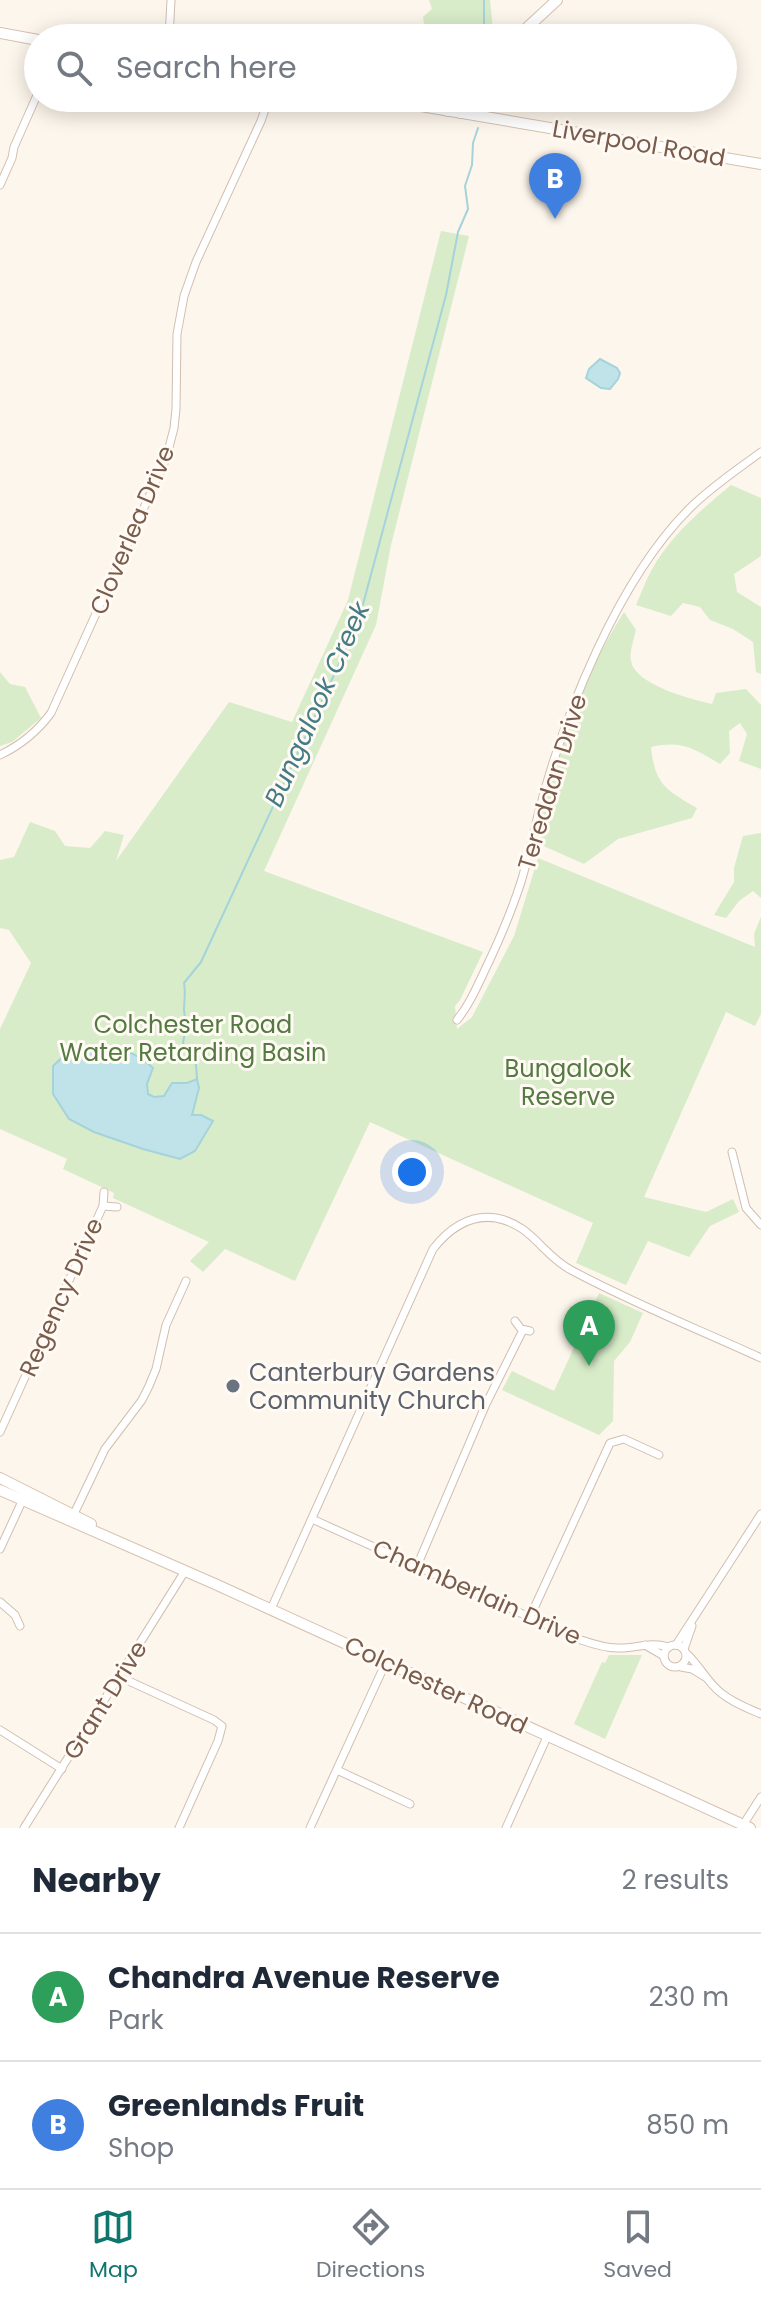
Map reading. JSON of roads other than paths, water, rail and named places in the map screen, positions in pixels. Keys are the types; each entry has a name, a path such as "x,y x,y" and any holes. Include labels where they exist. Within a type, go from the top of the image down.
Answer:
{"main road":[{"path":"531,24 557,0"},
{"path":"0,33 24,37"},
{"name":"Liverpool Road","path":"454,112 761,164"},
{"name":"Colchester Road","path":"0,1478 25,1496 122,1542 747,1826"},
{"name":"Colchester Road","path":"0,1490 25,1496"}],"street":[{"path":"170,24 171,0"},
{"path":"0,185 30,112"},
{"name":"Cloverlea Drive","path":"0,755 34,733 51,713 160,475 174,428 177,334 184,296 196,262 264,112"},
{"name":"Tereddan Drive","path":"457,1020 471,1001 507,921 564,731 615,616 643,568 675,524 708,492 761,452"},
{"path":"732,1152 746,1208 761,1225"},
{"name":"Regency Drive","path":"0,1432 103,1206 104,1192"},
{"name":"Regency Drive","path":"103,1206 117,1207"},
{"path":"271,1609 433,1249 445,1234 460,1224 484,1217 507,1221 529,1232 566,1267 761,1358"},
{"path":"72,1518 105,1449 149,1386 166,1325 186,1281"},
{"path":"417,1566 486,1404 527,1330 515,1321"},
{"path":"530,1617 610,1443 624,1439 659,1455"},
{"path":"0,1549 25,1496"},
{"path":"664,1656 679,1649 695,1616 761,1514"},
{"name":"Chamberlain Drive","path":"312,1519 578,1639 619,1648 656,1643 679,1649"},
{"name":"Grant Drive","path":"24,1828 185,1571"},
{"path":"0,1602 15,1615 20,1626"},
{"path":"645,1645 664,1656 669,1666 692,1669 707,1678"},
{"path":"679,1649 685,1661 681,1667"},
{"path":"679,1649 697,1663 719,1692 761,1714"},
{"path":"310,1828 386,1662"},
{"path":"120,1677 222,1726 179,1828"},
{"path":"0,1730 62,1769"},
{"path":"506,1828 547,1737"},
{"path":"337,1770 410,1804"},
{"path":"747,1826 761,1797"}],"water":[{"path":"600,359 620,373 610,389 601,388 586,378 589,369"},
{"path":"90,1048 124,1051 146,1062 153,1068 147,1084 148,1094 154,1097 164,1096 172,1083 197,1079 199,1088 192,1115 201,1115 213,1121 195,1151 180,1159 94,1132 69,1119 53,1094 53,1066 69,1051"}],"waterway":[{"name":"Bungalook Creek","path":"484,0 484,24"},
{"name":"Bungalook Creek","path":"197,1079 196,1065 183,1043 184,983 201,962 358,623 446,295 458,232 468,209 465,186 478,128"}],"place":[{"name":"Greenlands Fruit","path":"555,219"},
{"name":"Chandra Avenue Reserve","path":"589,1366"},
{"name":"Canterbury Gardens Community Church","path":"233,1386"}],"park label":[{"name":"Colchester Road Water Retarding Basin","path":"193,1038"},
{"name":"Bungalook Reserve","path":"568,1082"}]}
